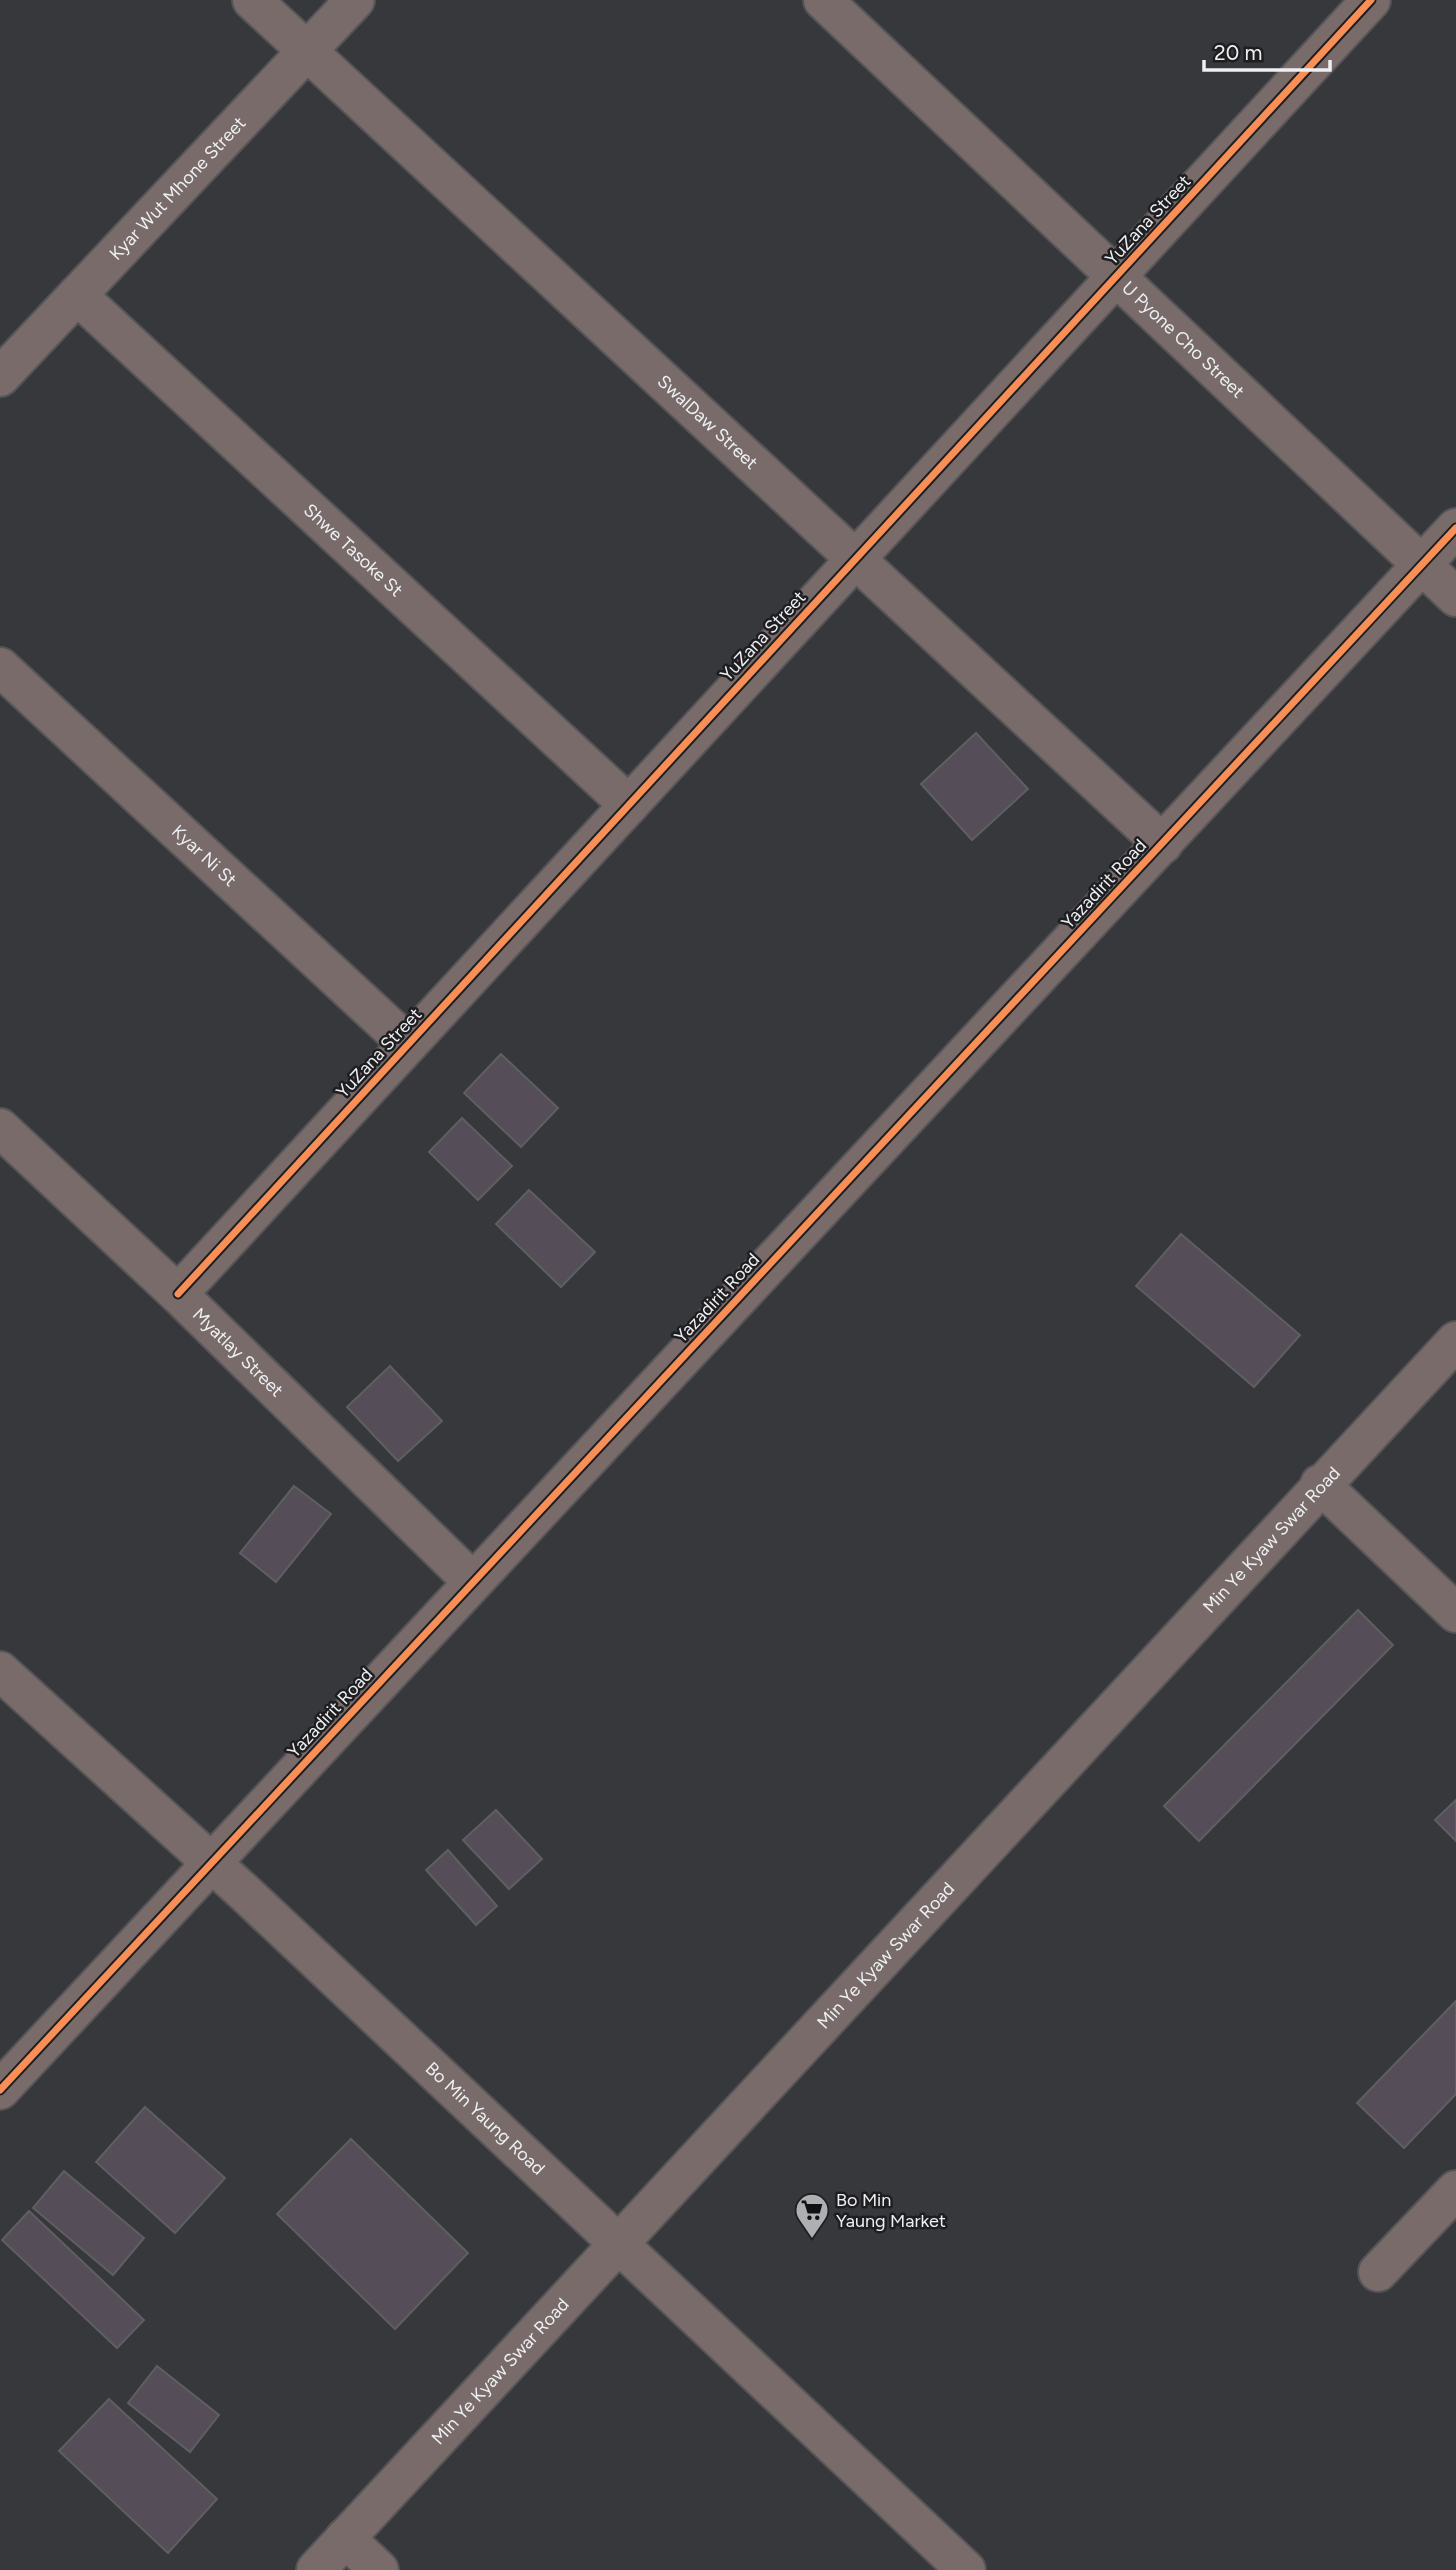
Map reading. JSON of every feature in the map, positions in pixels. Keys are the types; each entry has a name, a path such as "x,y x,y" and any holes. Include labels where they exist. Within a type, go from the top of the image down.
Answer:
{"street":[{"name":"SwalDaw Street","path":"252,0 1163,844"},
{"name":"Kyar Wut Mhone Street","path":"0,377 355,0"},
{"name":"U Pyone Cho Street","path":"823,0 1456,597"},
{"name":"YuZana Street","path":"178,1294 1369,1"},
{"name":"Shwe Tasoke St","path":"77,295 629,805"},
{"name":"Yazadirit Road","path":"0,2090 1456,528"},
{"name":"Kyar Ni St","path":"0,667 408,1044"},
{"name":"Myatlay Street","path":"0,1128 178,1294 473,1582"},
{"name":"Min Ye Kyaw Swar Road","path":"316,2570 1320,1484 1456,1341"},
{"path":"1320,1484 1456,1613"},
{"name":"Bo Min Yaung Road","path":"0,1671 247,1894 966,2570"},
{"path":"1378,2272 1456,2190"},
{"path":"345,2538 379,2570"}],"building":[{"path":"976,733 1028,789 972,840 921,784"},
{"path":"501,1054 558,1108 521,1147 464,1093"},
{"path":"462,1118 512,1166 478,1200 429,1152"},
{"path":"529,1190 595,1252 561,1287 496,1224"},
{"path":"1181,1234 1300,1335 1254,1387 1136,1286"},
{"path":"390,1366 442,1421 398,1461 347,1407"},
{"path":"294,1486 331,1514 276,1582 240,1553"},
{"path":"1358,1610 1393,1645 1199,1841 1164,1806"},
{"path":"1456,1800 1456,1841 1435,1820"},
{"path":"496,1810 542,1859 509,1889 463,1840"},
{"path":"448,1850 497,1906 476,1925 426,1870"},
{"path":"1456,2001 1456,2094 1404,2148 1357,2103"},
{"path":"145,2107 225,2178 175,2233 96,2162"},
{"path":"351,2139 468,2253 395,2329 277,2214"},
{"path":"64,2171 144,2238 113,2275 33,2208"},
{"path":"29,2211 144,2320 117,2348 2,2240"},
{"path":"157,2366 219,2415 190,2452 128,2403"},
{"path":"109,2399 217,2499 168,2553 59,2451"}],"cycle path":[{"path":"178,1294 1371,0"},
{"path":"0,2090 1456,528"}],"place":[{"name":"Bo Min Yaung Market","path":"812,2240"}]}
